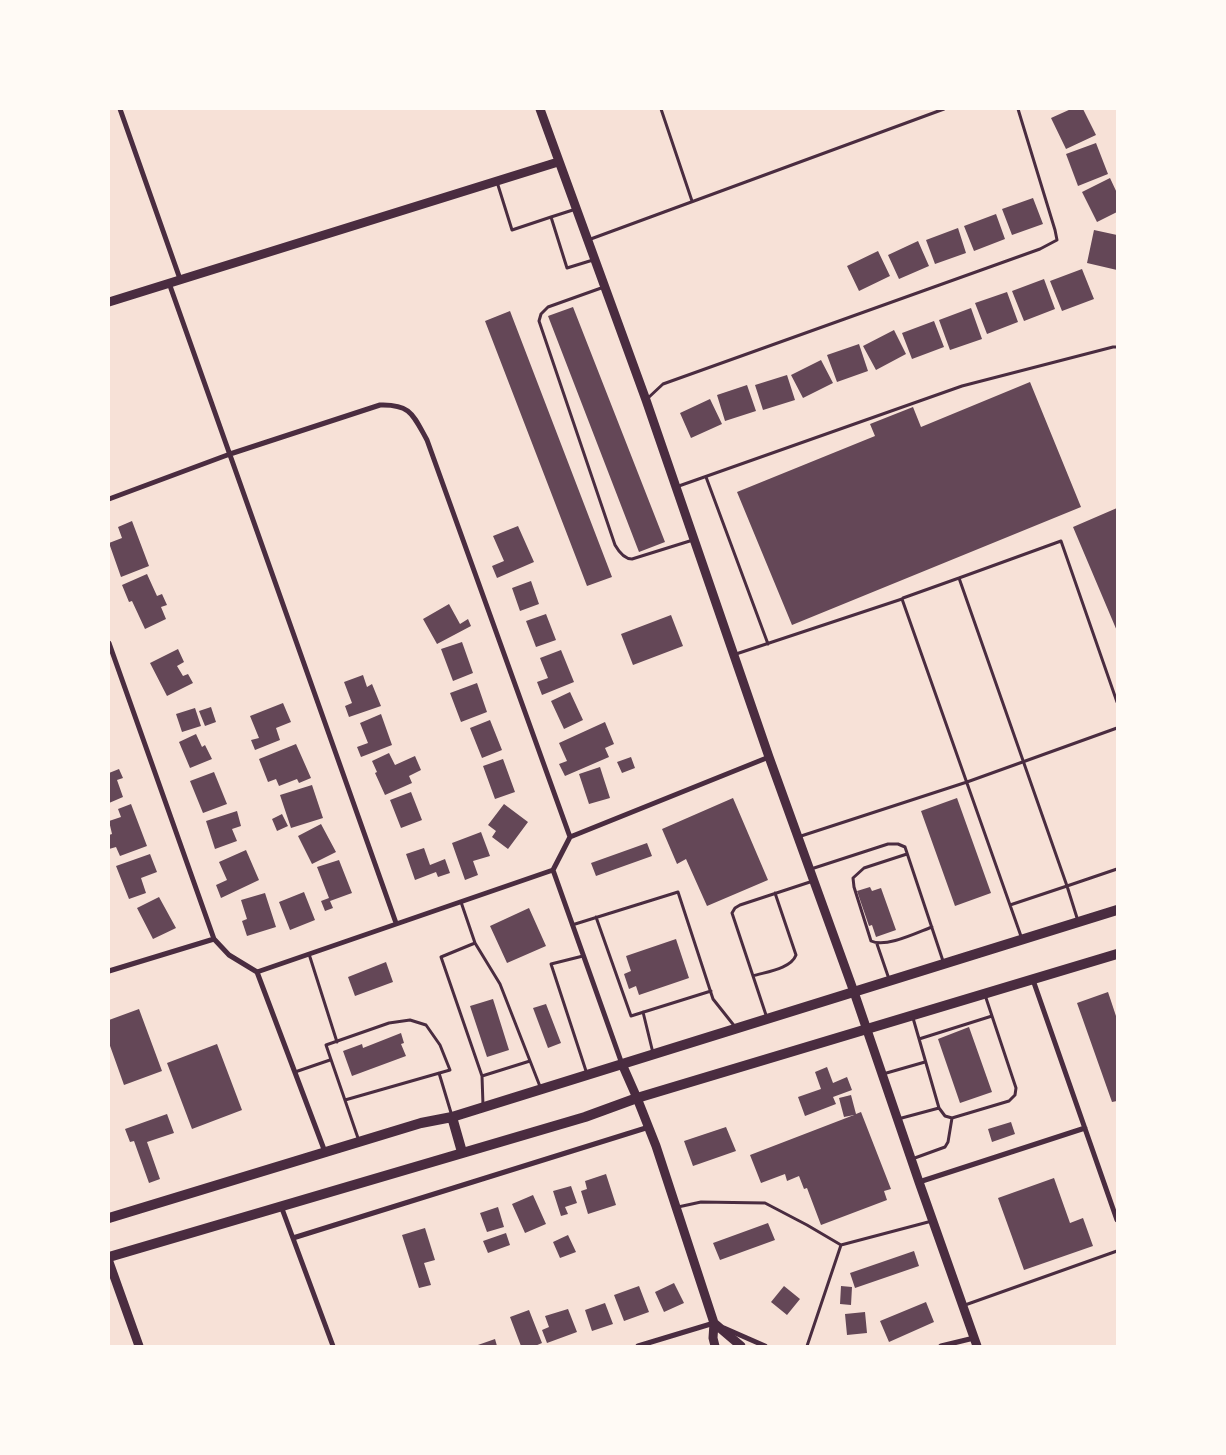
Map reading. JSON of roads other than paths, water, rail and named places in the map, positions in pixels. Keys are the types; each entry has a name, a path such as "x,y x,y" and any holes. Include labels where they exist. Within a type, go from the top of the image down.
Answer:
{"main road":[{"path":"109,1218 420,1123 484,1107 1117,910"},
{"path":"109,1257 585,1117 637,1098 1117,954"},
{"path":"452,1116 462,1152"}],"street":[{"path":"120,109 180,279"},
{"path":"542,111 558,162 646,400 769,758 854,992 976,1342 940,1346"},
{"path":"109,302 558,162"},
{"path":"169,283 396,923"},
{"path":"109,498 230,454 380,405 395,404 407,409 417,421 427,440 570,837"},
{"path":"109,643 214,939 229,955 257,972 325,1152"},
{"path":"257,972 553,870 570,837 769,758"},
{"path":"553,870 622,1064 649,1127 714,1323 713,1338 716,1346"},
{"path":"109,971 214,939"},
{"path":"1033,980 1117,1220"},
{"path":"293,1238 649,1127"},
{"path":"919,1182 1086,1128"},
{"path":"281,1206 333,1346"},
{"path":"109,1262 139,1346"},
{"path":"714,1323 741,1346"},
{"path":"638,1346 714,1323 765,1346"}],"lane":[{"path":"661,109 692,201"},
{"path":"587,240 944,109"},
{"path":"646,400 663,384 1040,249 1057,240 1018,109"},
{"path":"496,181 512,230 576,209"},
{"path":"551,217 567,268 594,260"},
{"path":"604,287 548,307 541,314 539,321 615,545 627,559 632,559 694,540"},
{"path":"676,487 962,386 1117,347"},
{"path":"706,477 768,644"},
{"path":"734,655 1061,541 1117,702"},
{"path":"959,578 1078,922"},
{"path":"902,598 1022,940"},
{"path":"798,837 967,782 1117,728"},
{"path":"810,870 888,844 898,844 905,847 944,964"},
{"path":"907,854 864,868 853,878 854,887 871,941 877,944 888,942 932,927"},
{"path":"1010,905 1117,869"},
{"path":"767,1018 732,913 740,905 813,881"},
{"path":"572,925 678,892 713,999 736,1028"},
{"path":"753,976 789,965 796,956 775,894"},
{"path":"461,902 475,943 500,984 541,1089"},
{"path":"596,917 631,1016 711,991"},
{"path":"475,943 441,957 482,1076 484,1107"},
{"path":"877,944 889,980"},
{"path":"309,954 337,1042"},
{"path":"583,956 551,964 587,1075"},
{"path":"912,1016 939,1108 945,1116 952,1118 1009,1100 1015,1095 1016,1088 985,994"},
{"path":"643,1012 653,1054"},
{"path":"919,1040 992,1016"},
{"path":"345,1100 450,1070 440,1045 426,1025 410,1020 389,1023 326,1045 330,1060 360,1142"},
{"path":"295,1072 330,1060"},
{"path":"482,1076 530,1062"},
{"path":"882,1074 925,1062"},
{"path":"439,1073 452,1116"},
{"path":"897,1119 939,1108"},
{"path":"911,1159 945,1147 948,1142 952,1118"},
{"path":"676,1207 701,1202 765,1203 807,1224 841,1245 933,1221"},
{"path":"807,1346 841,1245"},
{"path":"963,1305 1117,1251"}]}
